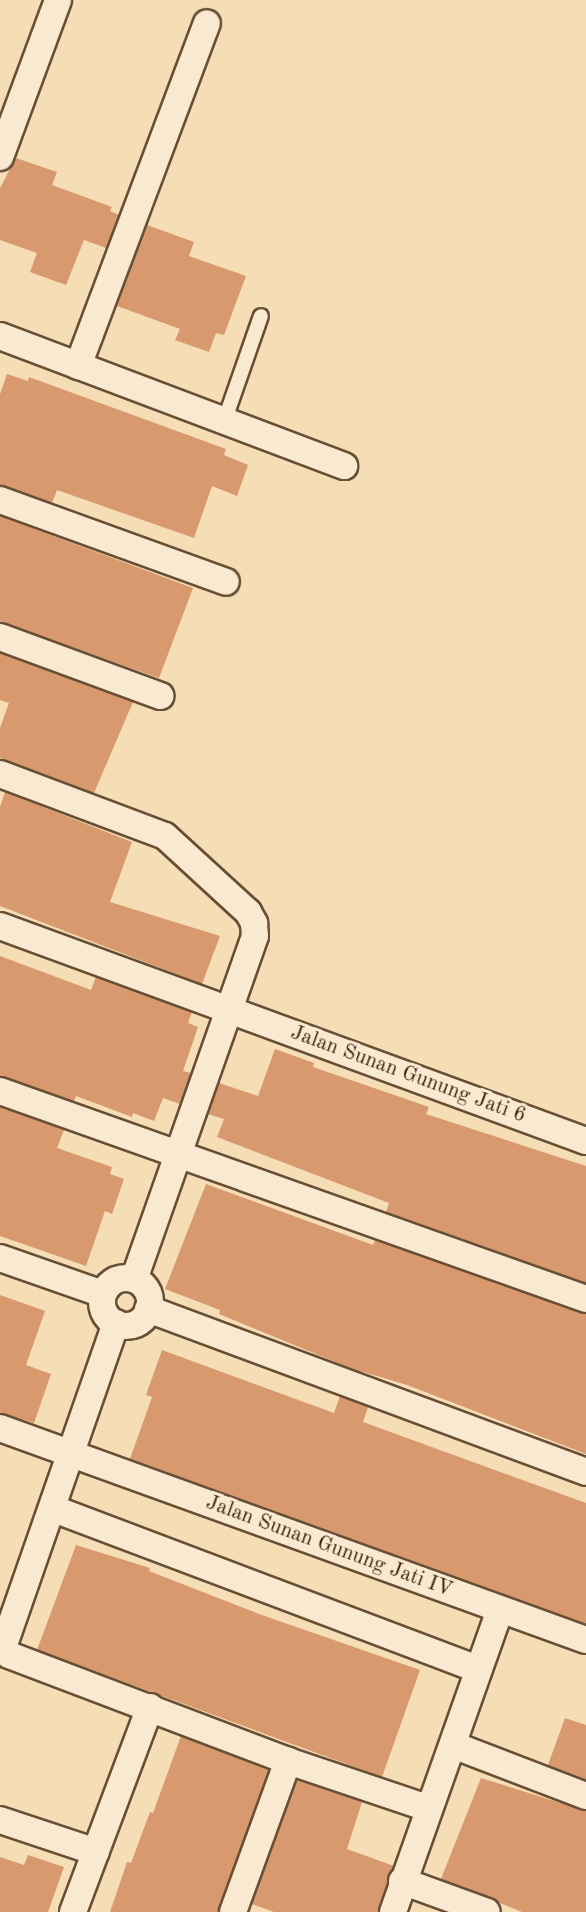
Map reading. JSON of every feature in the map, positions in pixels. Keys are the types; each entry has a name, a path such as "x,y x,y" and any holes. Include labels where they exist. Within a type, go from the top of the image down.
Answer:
{"street":[{"path":"0,157 58,0"},
{"path":"78,366 207,22"},
{"path":"0,336 224,422 344,465"},
{"path":"0,500 226,582"},
{"path":"0,637 160,696"},
{"path":"0,774 153,829 178,847 248,912 255,936 176,1153 134,1279"},
{"name":"Jalan Sunan Gunung Jati 6","path":"0,926 586,1141"},
{"path":"0,1091 586,1299"},
{"path":"0,1258 103,1294"},
{"path":"134,1279 147,1291 148,1310 135,1324 116,1323 104,1311 103,1294 115,1280 134,1279"},
{"path":"148,1310 586,1472"},
{"path":"116,1323 54,1509 3,1648 9,1655 288,1761 428,1808"},
{"name":"Jalan Sunan Gunung Jati IV","path":"0,1428 72,1452 586,1640"},
{"path":"54,1509 479,1670"},
{"path":"393,1912 402,1881 500,1610"},
{"path":"73,1912 150,1707"},
{"path":"453,1745 586,1796"},
{"path":"233,1912 288,1761"},
{"path":"0,1820 96,1852"},
{"path":"402,1881 487,1912"}],"lane":[{"path":"224,422 261,316"}],"building":[{"path":"16,158 57,172 52,185 112,207 110,211 119,215 106,248 84,240 66,285 30,272 37,253 0,240 0,188"},
{"path":"147,225 194,242 189,256 246,276 224,335 216,333 209,352 175,340 180,329 117,306"},
{"path":"7,374 28,381 29,377 226,449 224,455 248,465 237,496 212,486 194,538 57,490 52,503 0,485 0,394"},
{"path":"0,516 193,588 159,678 0,622"},
{"path":"0,653 133,702 94,793 0,758 0,728 9,703 0,700"},
{"path":"5,792 132,842 110,902 220,936 202,984 0,906 0,807"},
{"path":"0,956 91,990 96,977 192,1012 188,1023 198,1027 183,1071 191,1073 180,1104 163,1098 154,1121 133,1113 132,1117 76,1096 74,1101 0,1076"},
{"path":"275,1049 314,1063 313,1067 429,1107 426,1114 586,1166 586,1283 386,1212 389,1203 217,1137 224,1119 208,1114 219,1083 258,1096"},
{"path":"0,1107 64,1130 57,1148 112,1167 110,1174 124,1179 112,1214 105,1211 86,1266 0,1236"},
{"path":"206,1184 373,1245 375,1240 586,1314 586,1454 407,1385 350,1368 219,1314 220,1310 165,1289"},
{"path":"0,1295 45,1311 26,1365 51,1374 34,1423 0,1413"},
{"path":"162,1350 334,1413 340,1396 368,1407 363,1422 586,1503 586,1624 130,1459 152,1397 146,1395"},
{"path":"76,1545 150,1568 149,1571 259,1614 420,1670 382,1777 37,1650"},
{"path":"565,1718 586,1725 586,1780 548,1765"},
{"path":"181,1736 269,1770 218,1912 110,1912 127,1862 131,1863 150,1812 153,1813"},
{"path":"481,1778 586,1811 586,1912 522,1912 441,1879"},
{"path":"297,1780 362,1802 347,1849 394,1866 378,1912 274,1912 252,1904"},
{"path":"28,1855 64,1867 48,1912 0,1912 0,1857 24,1865"}]}
